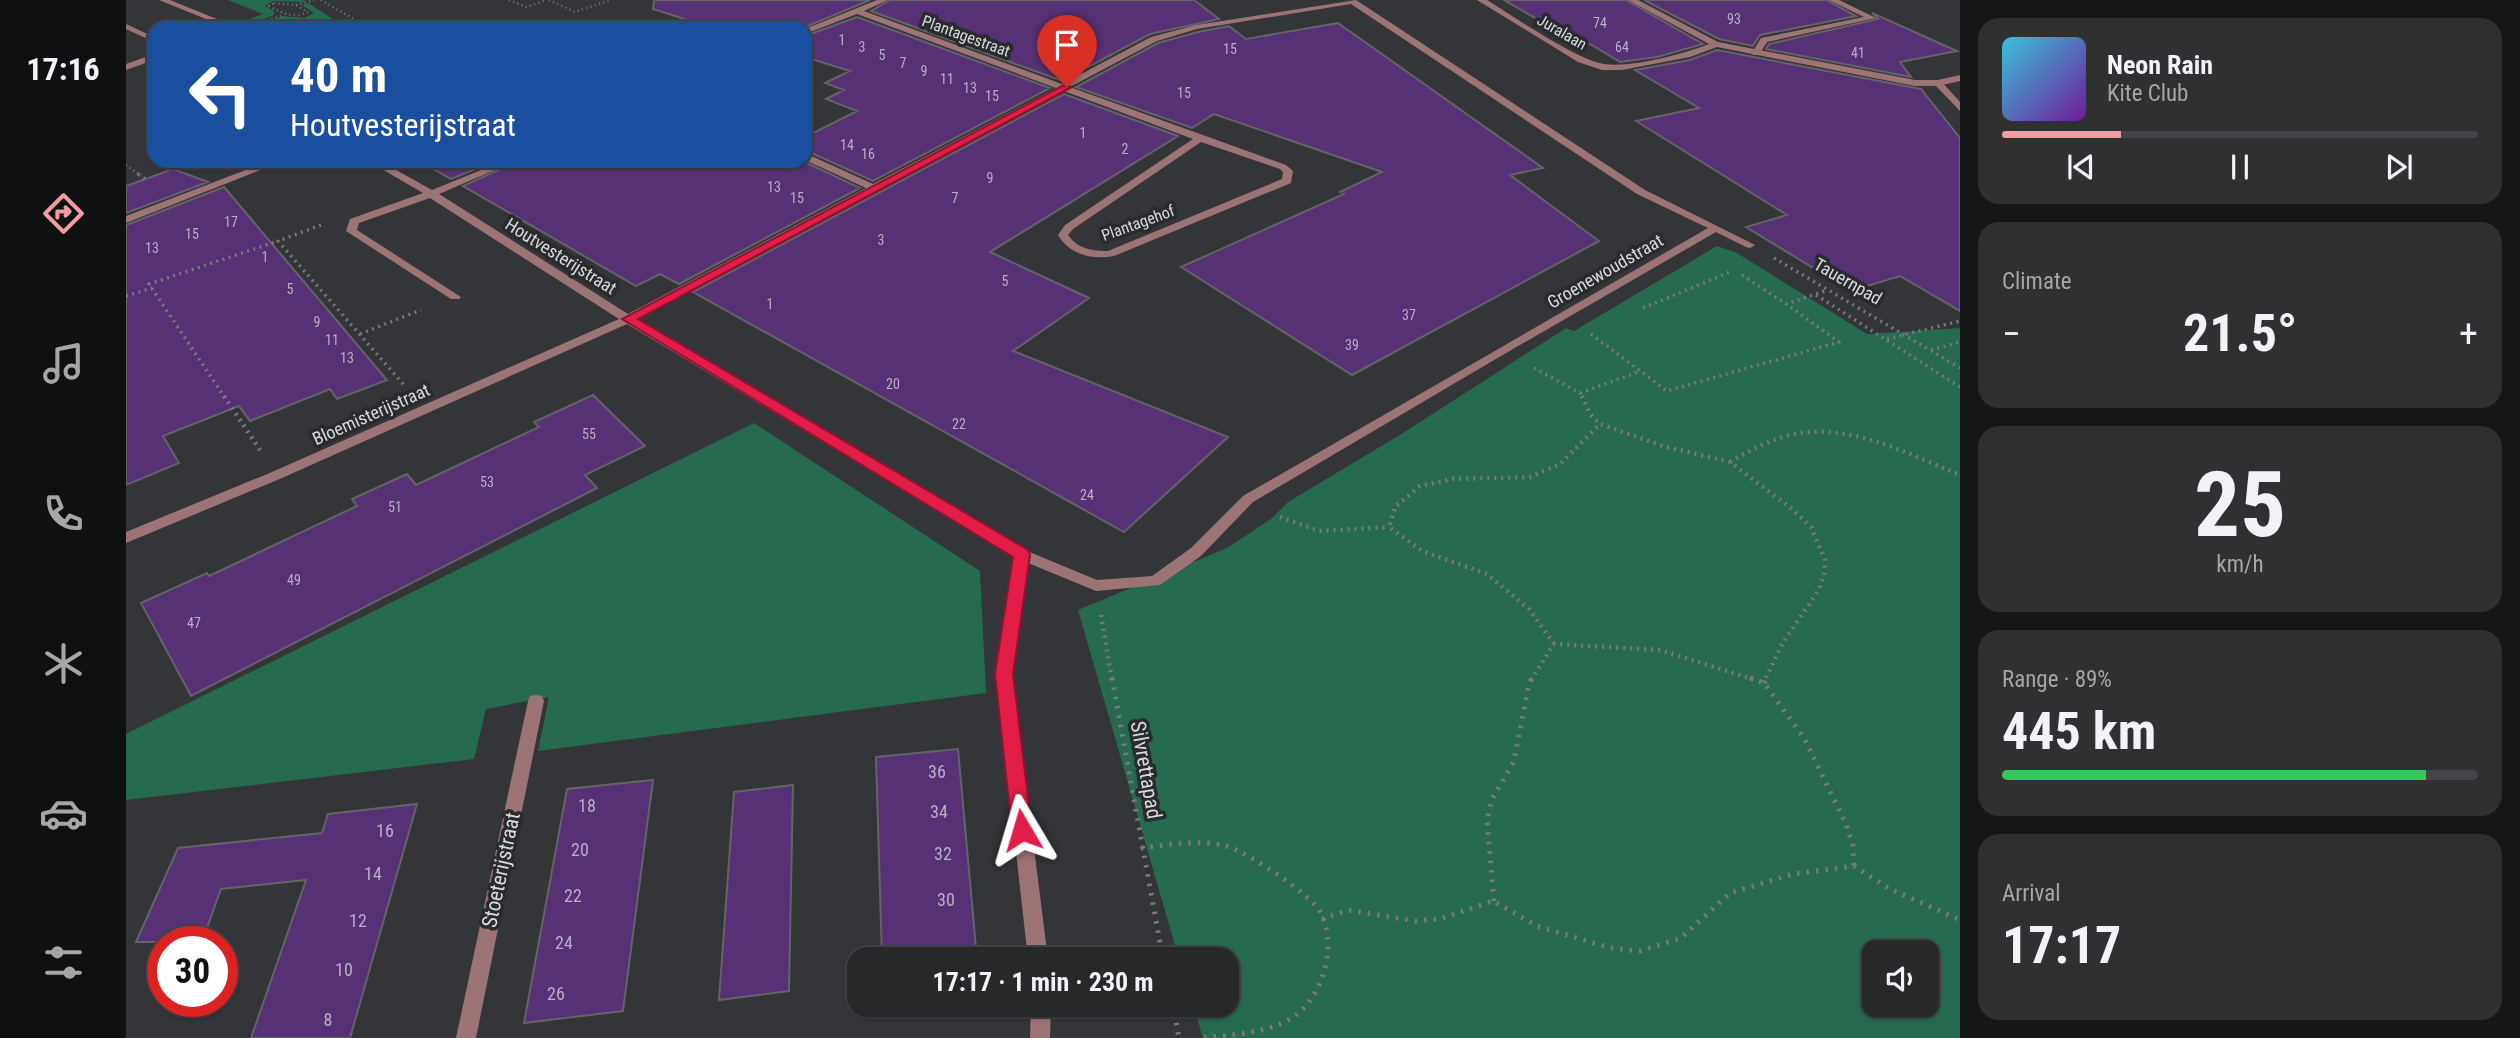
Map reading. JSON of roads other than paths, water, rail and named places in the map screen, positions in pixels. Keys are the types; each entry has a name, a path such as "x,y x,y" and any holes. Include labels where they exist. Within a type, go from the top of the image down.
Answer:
{"street":[{"path":"163,0 217,21"},
{"path":"812,29 884,0"},
{"name":"Juralaan","path":"1481,0 1581,60 1602,67 1622,68 1690,54 1716,44"},
{"path":"1632,0 1716,44 1915,83 1938,83 1960,78"},
{"path":"1756,53 1764,40 1872,18 1833,0"},
{"path":"1352,1 1641,192 1750,245"},
{"name":"Bloemisterijstraat","path":"126,538 277,475 628,319 1154,39 1172,32 1352,1"},
{"name":"Plantagestraat","path":"856,11 1067,87"},
{"path":"126,26 147,36"},
{"path":"126,67 147,60"},
{"path":"1938,83 1960,108"},
{"name":"Plantagehof","path":"1067,87 1283,167 1288,172 1287,181 1110,254 1094,254 1066,243 1063,235 1069,227 1200,138"},
{"path":"812,159 875,189"},
{"path":"126,220 260,168"},
{"name":"Houtvesterijstraat","path":"385,168 628,319 1022,555 1096,586 1155,581"},
{"path":"455,297 351,231 354,221 494,168"},
{"name":"Groenewoudstraat","path":"1155,581 1196,552 1248,499 1716,228"},
{"path":"1022,555 1004,674 1037,947"},
{"name":"Stoeterijstraat","path":"466,1038 536,701"},
{"path":"1040,1038 1041,1017"}]}
